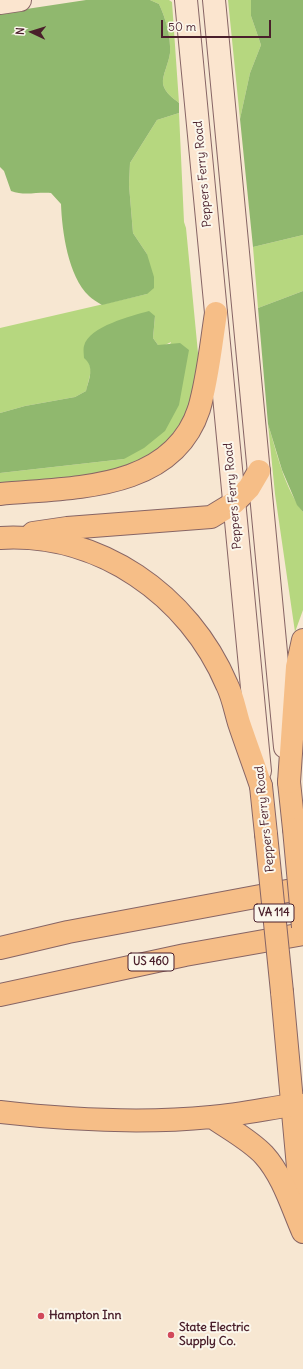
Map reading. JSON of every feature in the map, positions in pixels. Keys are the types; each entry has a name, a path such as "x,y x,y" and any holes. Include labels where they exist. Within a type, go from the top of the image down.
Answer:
{"main road":[{"path":"0,494 104,483 128,478 151,468 170,453 187,432 198,410 206,383 216,313"},
{"path":"0,538 67,528 211,517 234,503 249,488 259,471"},
{"path":"0,538 17,537 47,540 106,558 130,570 154,587 175,606 193,627 211,653 228,685 261,786"},
{"path":"289,782 297,667 303,640"},
{"name":"VA 114","path":"289,782 303,927"},
{"name":"Peppers Ferry Road","path":"261,786 282,992 298,1105"},
{"path":"0,948 68,932 303,888"},
{"path":"0,934 68,932"},
{"name":"US 460","path":"0,995 157,961 303,934"},
{"path":"0,1112 94,1121 161,1120 212,1117 298,1105"},
{"name":"VA 114","path":"298,1105 303,1222"},
{"path":"212,1117 242,1136 264,1155 278,1175 303,1232"}],"street":[{"path":"0,3 20,0"},
{"name":"Peppers Ferry Road","path":"186,0 261,786"},
{"name":"VA 114","path":"214,0 289,782"}],"green space":[{"path":"86,0 150,0 159,4 168,28 170,41 170,53 163,84 167,93 179,103 179,113 157,120 130,163 129,185 133,233 147,254 154,277 154,288 147,294 102,305 89,296 82,287 71,265 65,240 61,204 51,193 25,194 11,191 4,171 0,167 0,13"},
{"path":"150,0 169,0 172,2 179,103 167,93 163,84 170,53 169,34 159,4"},
{"path":"228,0 251,0 251,16 261,45 250,73 240,119"},
{"path":"251,0 303,0 303,235 253,247 240,119 250,73 261,45 251,16"},
{"path":"179,113 184,222 186,228 198,353 198,369 190,404 183,420 162,448 122,471 0,485 0,473 124,459 171,342 165,345 158,345 153,338 155,316 89,362 91,371 86,391 75,397 25,406 0,413 0,328 147,294 147,254 133,233 129,185 130,163 157,120"},
{"path":"303,235 303,291 258,308 253,247"},
{"path":"303,291 303,512 297,505 282,470 268,424 258,308"},
{"path":"149,311 155,316 153,338 158,345 180,343 189,350 179,405 165,431 144,448 124,459 0,473 0,413 25,406 75,397 86,391 90,378 90,369 84,358 84,347 88,339 102,327"},
{"path":"268,424 286,481 296,502 303,512 303,610 295,632 275,494"}],"place":[{"name":"Hampton Inn","path":"41,1316"},
{"name":"State Electric Supply Co.","path":"171,1335"}]}
